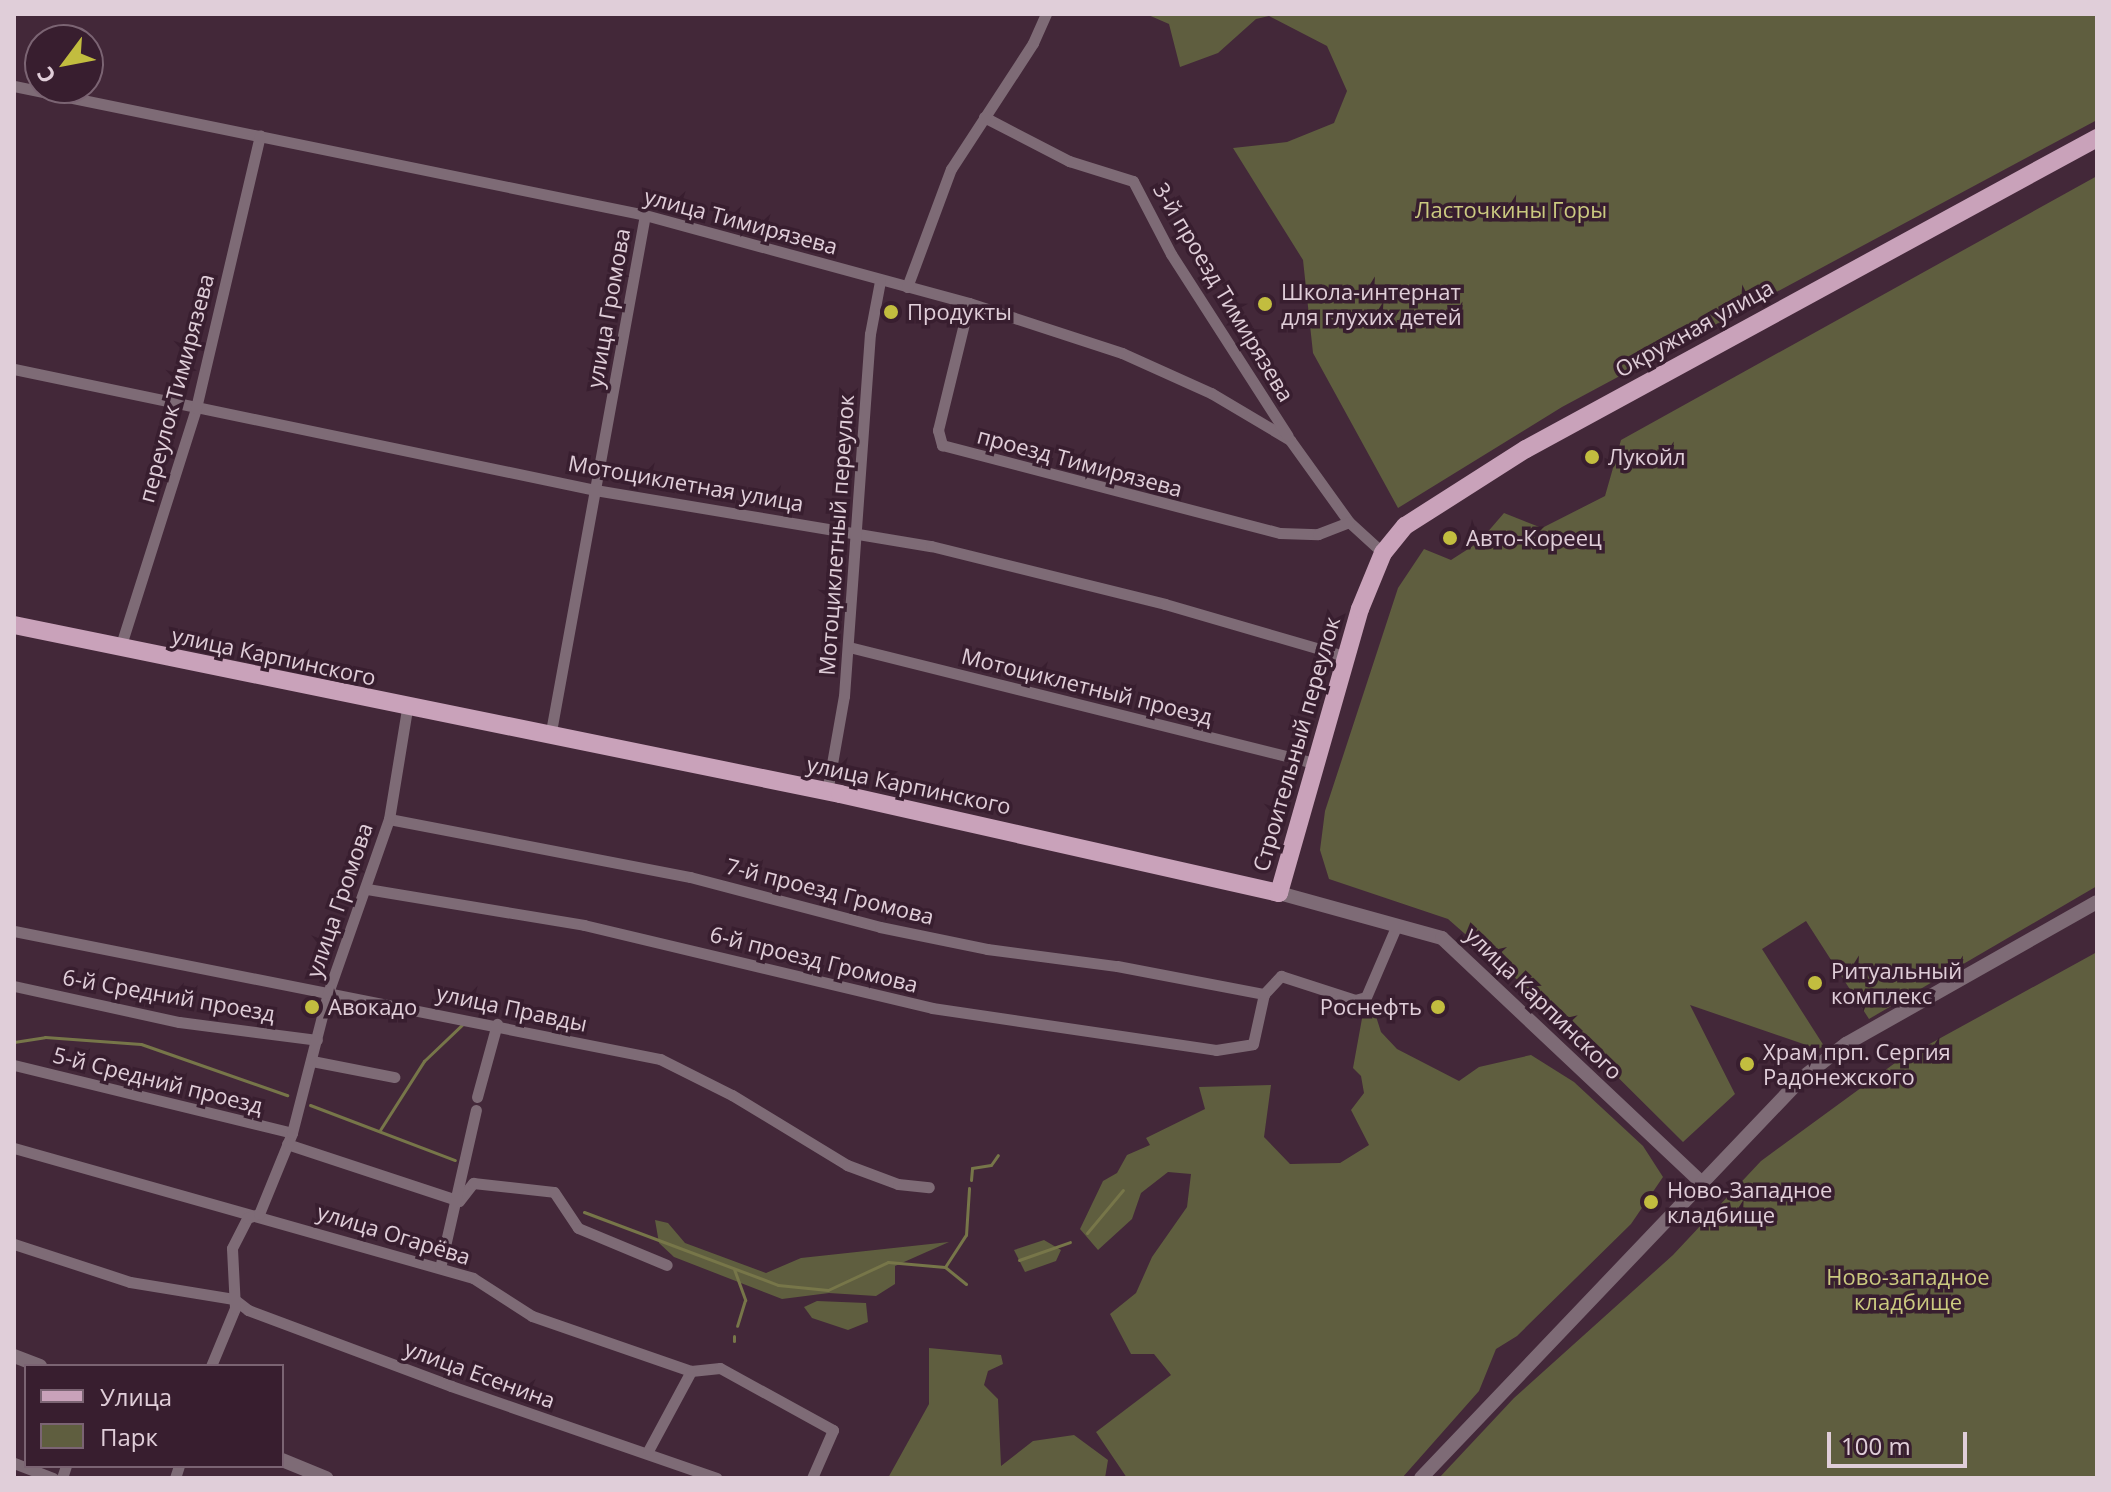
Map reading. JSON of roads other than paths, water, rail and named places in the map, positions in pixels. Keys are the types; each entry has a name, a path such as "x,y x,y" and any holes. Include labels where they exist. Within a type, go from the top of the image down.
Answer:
{"main road":[{"name":"Окружная улица","path":"1360,609 1383,553 1423,510 1485,472 2097,138"},
{"name":"Строительный переулок","path":"1279,893 1360,609"},
{"name":"улица Карпинского","path":"14,625 550,739 827,792 1279,893"}],"street":[{"path":"907,287 951,169 1046,14"},
{"name":"улица Тимирязева","path":"14,86 645,215 969,303 1122,353 1211,393 1290,440 1349,522 1383,553"},
{"name":"3-й проезд Тимирязева","path":"984,117 1069,161 1133,181 1171,254 1290,440"},
{"name":"переулок Тимирязева","path":"120,648 196,408 260,135"},
{"name":"улица Громова","path":"550,739 645,215"},
{"name":"Мотоциклетный переулок","path":"827,792 849,647 870,334 880,281"},
{"name":"проезд Тимирязева","path":"969,303 938,430 942,445 1280,533 1318,534 1349,522"},
{"name":"Мотоциклетная улица","path":"14,369 595,490 931,546 1165,604 1347,657"},
{"name":"Мотоциклетный проезд","path":"849,647 1315,763"},
{"name":"улица Громова","path":"212,1364 234,1299 232,1248 247,1218 259,1214 290,1138 328,993 389,819 407,709"},
{"name":"7-й проезд Громова","path":"389,819 690,877 880,927 987,949 1264,994"},
{"name":"6-й проезд Громова","path":"367,889 584,925 932,1008 1216,1050 1253,1044 1264,994"},
{"name":"улица Карпинского","path":"1279,893 1442,938 1700,1181"},
{"path":"1421,1478 1700,1181 1802,1078 1846,1044 2097,902"},
{"path":"1264,994 1281,976 1355,1000 1366,997 1396,927"},
{"name":"улица Правды","path":"14,931 497,1024 660,1059 732,1095 847,1165 898,1184 929,1187"},
{"name":"6-й Средний проезд","path":"14,986 179,1022 317,1040"},
{"path":"477,1097 497,1024"},
{"path":"312,1061 394,1077"},
{"name":"5-й Средний проезд","path":"14,1065 290,1138 459,1201"},
{"path":"440,1268 459,1201 476,1110"},
{"name":"улица Огарёва","path":"14,1148 259,1214 473,1278 532,1316 691,1371 720,1368 833,1430 812,1478"},
{"path":"459,1201 473,1183 554,1192 578,1228 667,1265"},
{"name":"улица Есенина","path":"14,1244 130,1282 234,1299 248,1310 451,1386 648,1451 717,1478"},
{"path":"14,1356 35,1364"},
{"path":"648,1451 691,1371"},
{"path":"284,1461 326,1478"},
{"path":"27,1468 53,1478"}],"waterway":[{"path":"524,1020 552,1014"},
{"path":"380,1130 424,1061 465,1022"},
{"path":"14,1042 45,1037 141,1044 287,1095"},
{"path":"310,1105 455,1160"},
{"path":"971,1180 972,1168 991,1165 998,1155"},
{"path":"584,1212 778,1285 828,1290 888,1262 945,1267 966,1235 969,1188"},
{"path":"1087,1233 1123,1190"},
{"path":"1019,1260 1070,1242"},
{"path":"945,1267 966,1284"},
{"path":"734,1269 745,1300 737,1326"},
{"path":"734,1336 734,1341"}],"place":[{"name":"Школа-интернат для глухих детей","path":"1265,304"},
{"name":"Продукты","path":"891,312"},
{"name":"Лукойл","path":"1592,457"},
{"name":"Авто-Кореец","path":"1450,538"},
{"name":"Ритуальный комплекс","path":"1815,983"},
{"name":"Авокадо","path":"312,1007"},
{"name":"Роснефть","path":"1438,1007"},
{"name":"Храм прп. Сергия Радонежского","path":"1747,1064"},
{"name":"Ново-Западное кладбище","path":"1651,1202"}],"park label":[{"name":"Ласточкины Горы","path":"1511,210"},
{"name":"Ново-западное кладбище","path":"1908,1288"}]}
